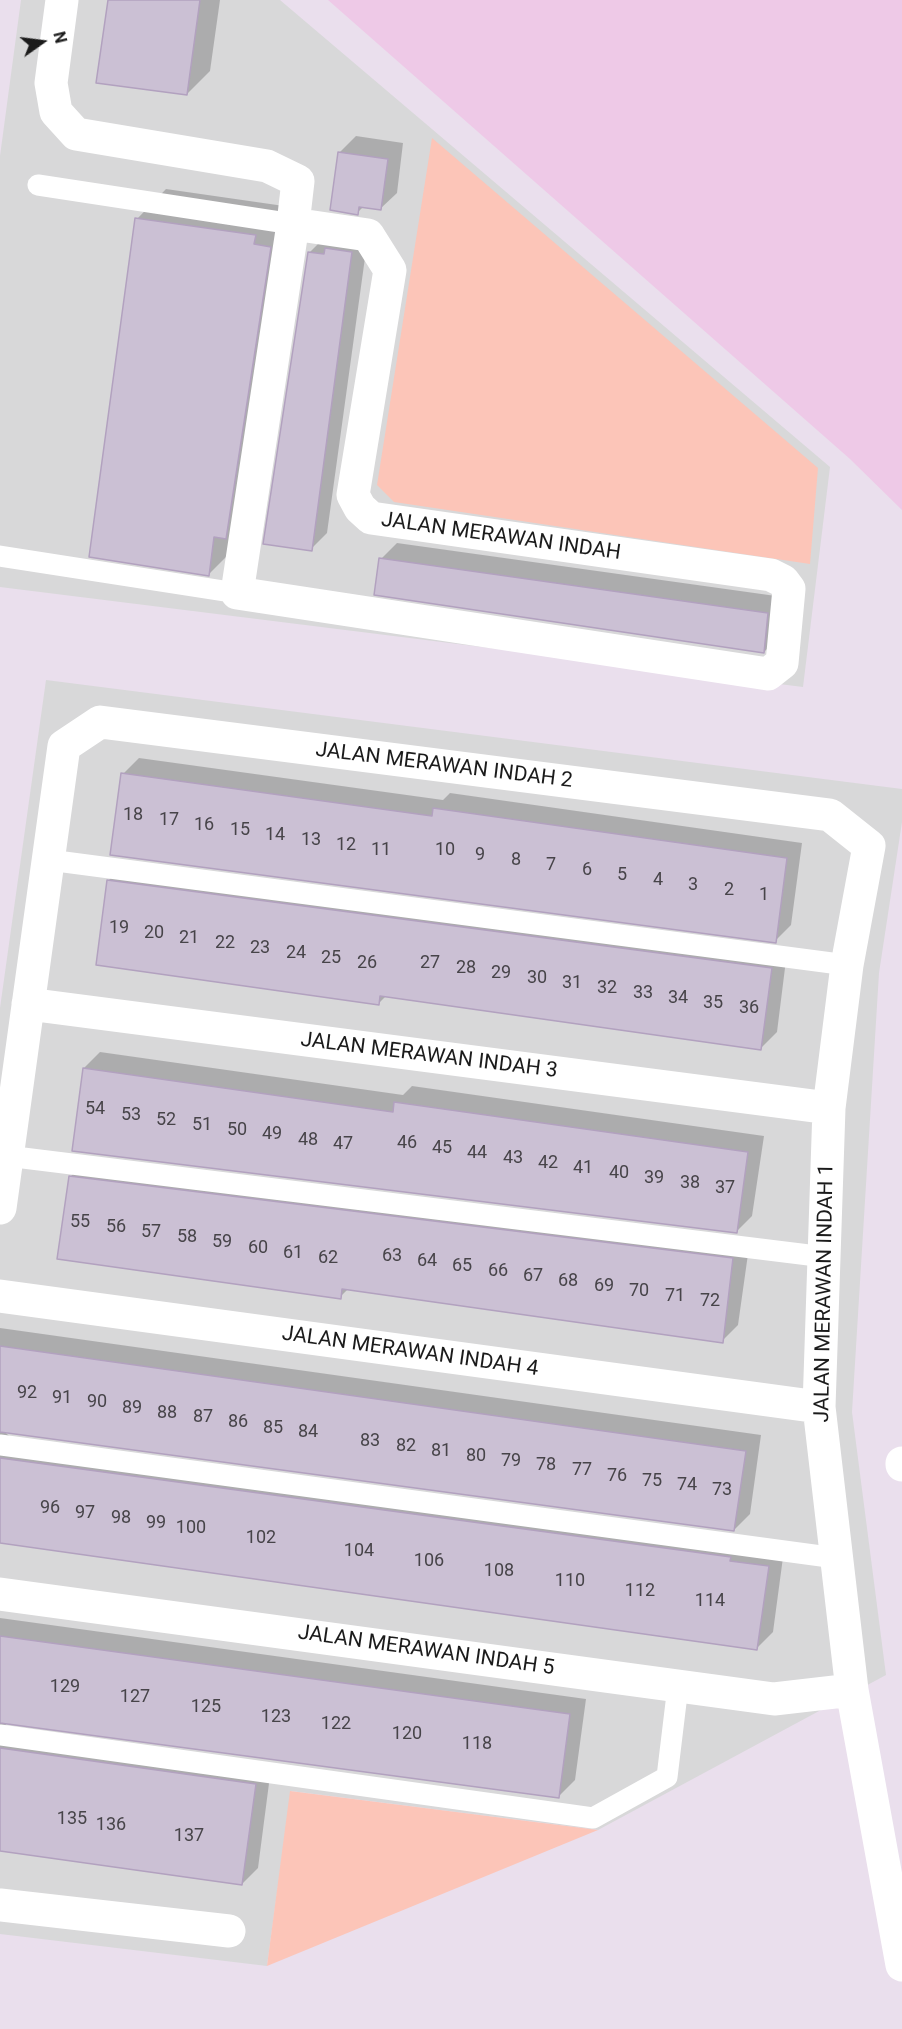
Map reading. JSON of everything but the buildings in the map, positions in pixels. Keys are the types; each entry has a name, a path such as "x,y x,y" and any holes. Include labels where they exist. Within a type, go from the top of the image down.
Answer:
{"street":[{"path":"62,0 51,83 56,112 76,134 267,166 298,182 237,594"},
{"name":"JALAN MERAWAN INDAH","path":"237,594 768,674 782,663 789,590 783,581 771,575 371,518 360,508 353,495 390,270 368,235 293,224"},
{"name":"JALAN MERAWAN INDAH 2","path":"49,860 64,746 100,722 830,815"},
{"name":"JALAN MERAWAN INDAH 1","path":"830,815 869,846 847,965 830,1108 819,1407 852,1690 902,1965"},
{"path":"0,1209 49,860"},
{"name":"JALAN MERAWAN INDAH 3","path":"28,1004 830,1108"},
{"name":"JALAN MERAWAN INDAH 4","path":"0,1296 819,1407"},
{"name":"JALAN MERAWAN INDAH 5","path":"0,1594 774,1699 852,1690"},
{"path":"0,1905 229,1931"}],"lane":[{"path":"38,185 293,224"},
{"path":"0,556 237,594"},
{"path":"49,860 847,965"},
{"path":"7,1156 825,1257"},
{"path":"0,1445 837,1558"},
{"path":"0,1735 593,1818 666,1777 678,1686"}],"shaded area":[{"path":"21,0 280,0 830,467 803,687 0,587 0,156"},
{"path":"328,0 902,0 902,510 850,459"},
{"path":"432,138 818,468 810,564 394,502 377,485"},
{"path":"46,680 902,789 902,822 879,973 852,1412 886,1675 598,1830 291,1791 267,1966 0,1934 0,1008"},
{"path":"290,1791 598,1830 267,1966"}]}
